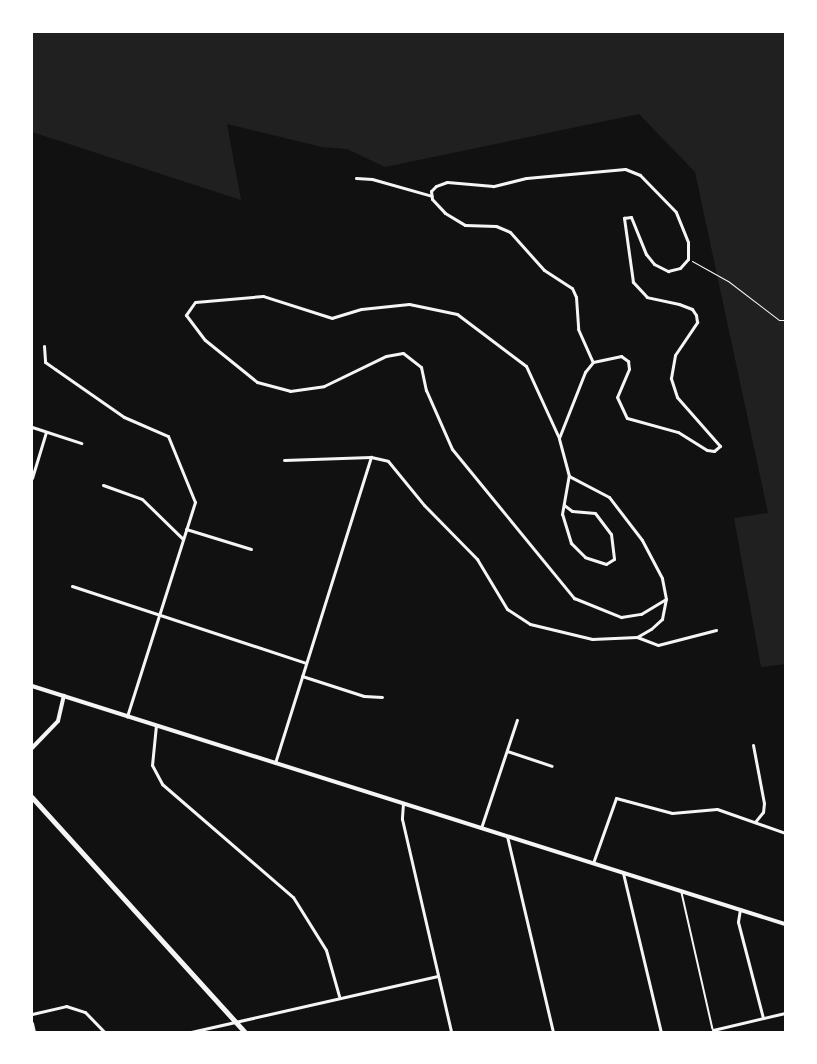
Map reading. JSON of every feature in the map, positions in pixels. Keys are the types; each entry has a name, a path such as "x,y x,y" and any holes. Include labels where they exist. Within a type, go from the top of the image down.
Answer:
{"main road":[{"path":"32,797 245,1032"}],"street":[{"path":"559,438 579,385 593,362 621,356 628,361 628,369 617,398 627,418 678,432 707,450 718,449 718,441 677,397 671,378 675,355 697,322 696,315 692,309 640,292 633,282 624,218 631,217 646,254 662,269 680,268 688,259 688,242 676,212 635,171 526,178 493,186 447,182 436,186 432,196 435,204 456,222 496,226 510,232 544,270 572,288 576,297 578,329 593,362"},
{"path":"356,178 372,179 432,196"},
{"path":"564,505 572,511 595,513 611,534 614,559 606,564 585,557 571,543 562,514 569,476 559,438 526,366 457,314 409,304 361,309 332,318 263,296 195,302 186,315 205,340 257,382 290,391 324,386 386,356 403,353 421,367 426,390 452,449 574,598 621,617 642,614 666,599"},
{"path":"44,346 45,362 124,417 168,436 195,502 127,716"},
{"path":"32,427 81,443"},
{"path":"32,478 46,432"},
{"path":"284,460 371,457 393,465 424,505 477,559 513,615 530,624 580,638 637,636 658,644 716,630"},
{"path":"275,763 371,457"},
{"path":"569,476 609,497 642,540 662,578 666,599 662,619 637,636"},
{"path":"103,485 142,499 183,539"},
{"path":"186,529 251,549"},
{"path":"72,586 158,618 306,664"},
{"path":"302,676 364,696 382,697"},
{"path":"32,686 785,924"},
{"path":"32,748 58,721 64,696"},
{"path":"482,828 517,720"},
{"path":"156,725 152,765 162,784 293,898 326,950 339,996"},
{"path":"753,745 764,802 763,812 755,822"},
{"path":"507,751 552,766"},
{"path":"593,863 616,798 672,813 712,808 785,833"},
{"path":"403,803 402,819 451,1032"},
{"path":"507,836 553,1032"},
{"path":"623,873 661,1032"},
{"path":"740,909 738,922 763,1018"},
{"path":"191,1032 339,996 438,976"},
{"path":"32,1014 66,1006 85,1012 104,1032"},
{"path":"713,1030 785,1013"},
{"path":"32,1023 33,1030"}],"lane":[{"path":"682,891 681,898 713,1030"}],"path":[{"path":"688,259 728,280 779,320 785,320"}],"shaded area":[{"path":"32,32 785,32 785,664 761,667 734,518 768,513 695,172 639,114 385,167 347,149 322,147 227,124 241,200 32,132"}]}
